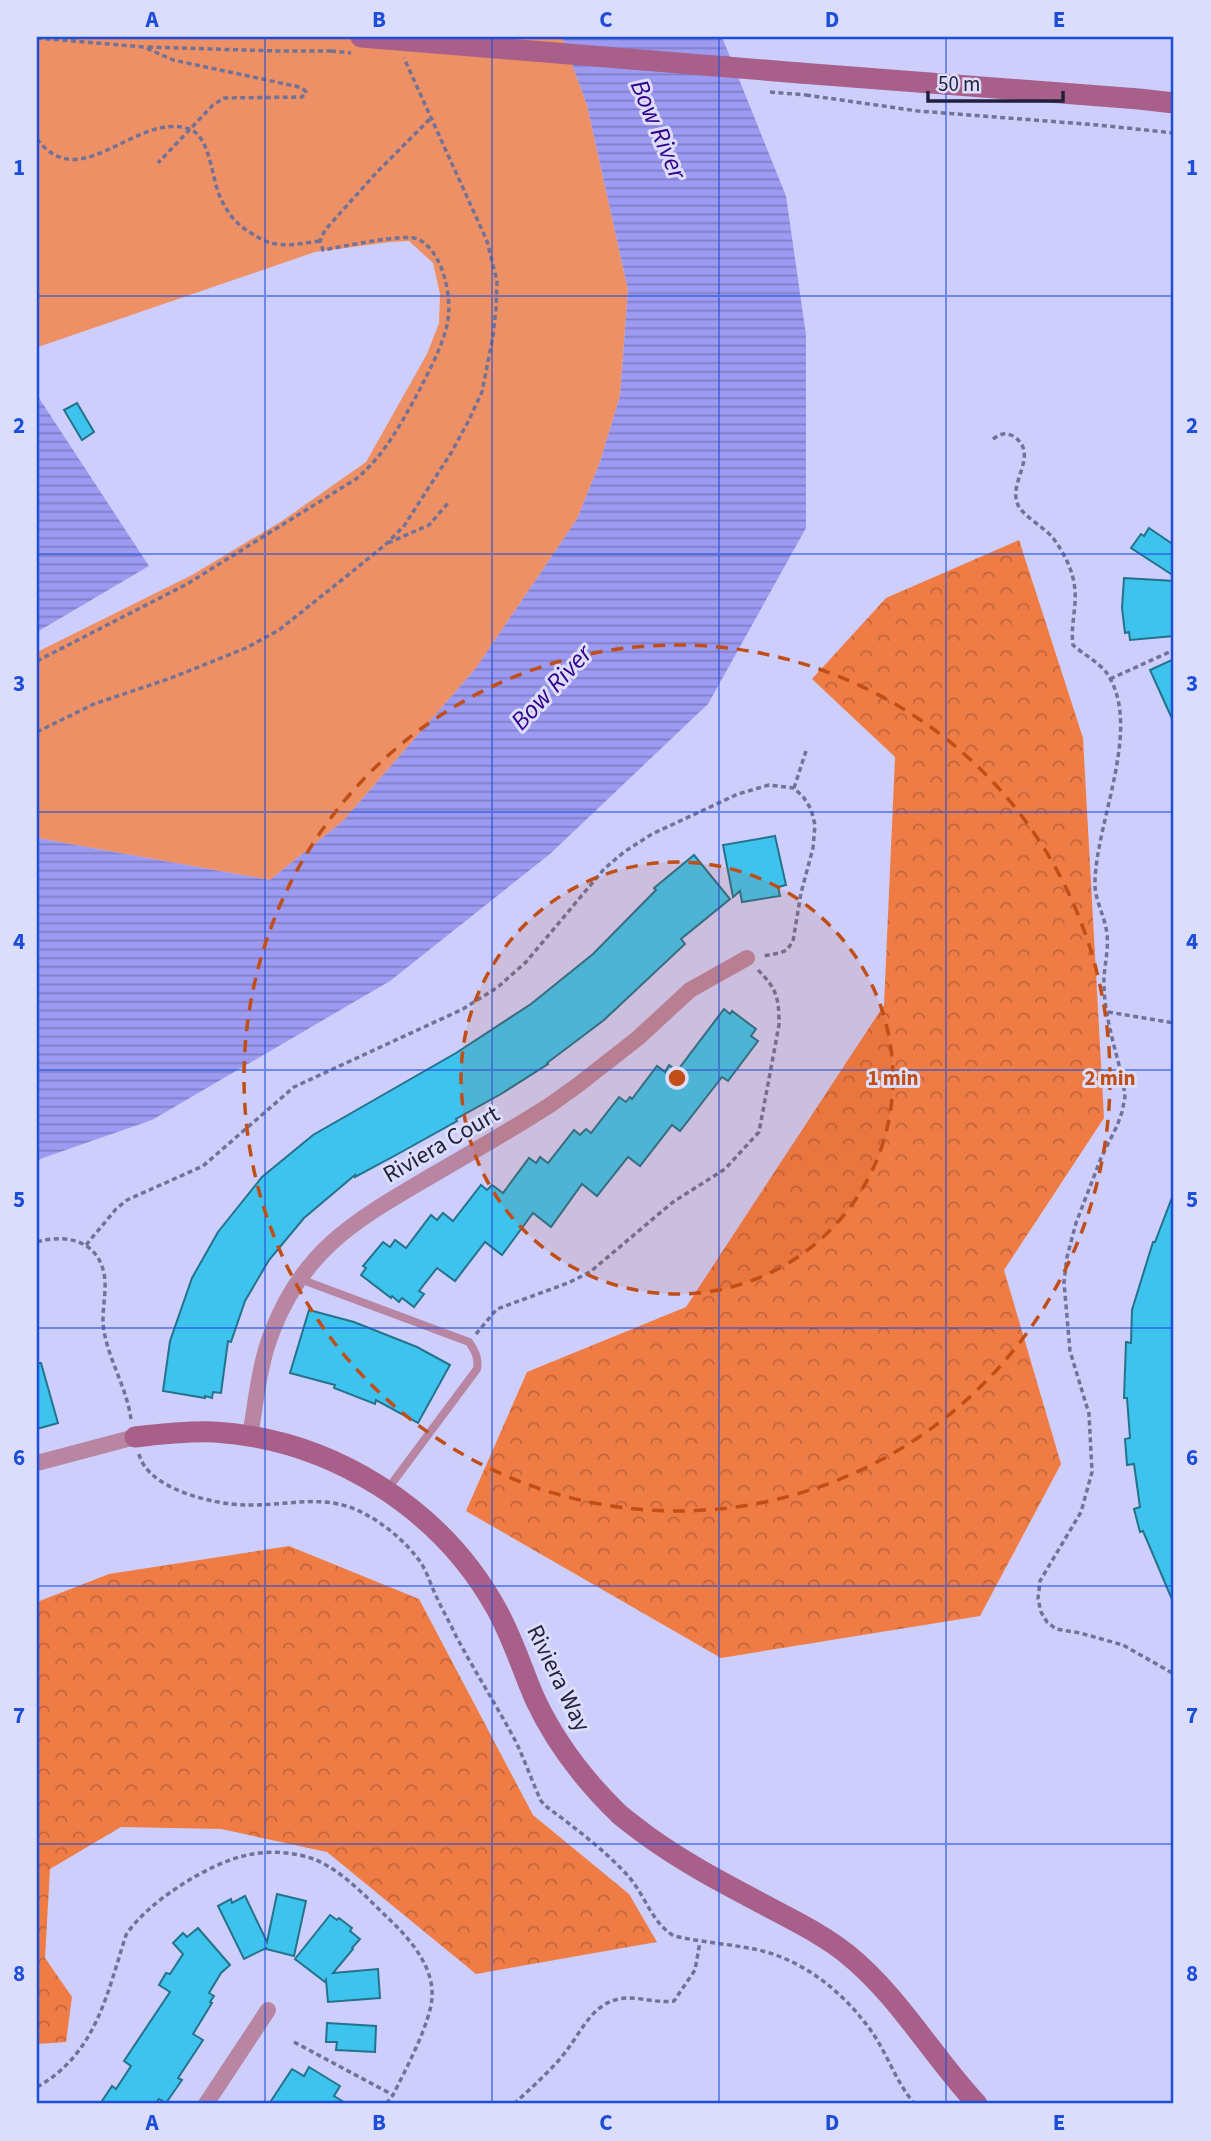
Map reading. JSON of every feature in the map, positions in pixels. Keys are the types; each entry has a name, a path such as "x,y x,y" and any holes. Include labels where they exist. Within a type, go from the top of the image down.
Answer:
{"street":[{"path":"361,37 1174,103"},
{"name":"Riviera Court","path":"250,1436 268,1343 285,1303 300,1279 335,1238 365,1215 550,1105 612,1059 698,984 747,958"},
{"name":"Riviera Way","path":"37,1463 135,1437 213,1432 250,1436 305,1450 361,1475 387,1491 435,1528 476,1578 496,1609 552,1730 572,1760 621,1816 691,1866 817,1933 847,1954 903,2012 977,2104"},
{"path":"206,2104 268,2010"}],"lane":[{"path":"300,1279 469,1342 478,1362 477,1369 387,1491"}],"path":[{"path":"37,38 144,47 331,51"},
{"path":"144,47 173,60 295,86 306,92 302,97 224,97 218,100 158,163"},
{"path":"37,732 94,704 171,678 246,648 288,623 386,544 404,526 468,422 482,392 496,308 497,281 487,241 400,48"},
{"path":"806,95 918,111 1174,133"},
{"path":"37,661 187,584 356,480 396,434 436,358 447,324 449,291 443,271 435,253 417,238 323,250 320,241 325,230 377,172 431,118"},
{"path":"37,139 54,155 65,160 74,160 92,156 157,129 176,125 191,129 204,141 220,199 229,214 243,228 270,243 320,241"},
{"path":"993,439 1001,434 1008,434 1022,444 1025,463 1018,479 1018,505 1045,528 1068,561 1073,576 1075,599 1073,645 1103,669 1110,679 1116,691 1122,736 1094,883 1105,920 1108,945 1104,988 1123,1082 1124,1104 1076,1223 1064,1282 1070,1351 1089,1414 1092,1472 1081,1512 1040,1581 1038,1599 1046,1622 1056,1629 1123,1645 1174,1674"},
{"path":"386,544 429,525 449,502"},
{"path":"1110,679 1174,650"},
{"path":"794,788 806,751"},
{"path":"86,1245 127,1200 203,1166 294,1087 463,1009 498,987 526,962 604,869 642,840 738,794 769,785 794,788 811,809 815,825 813,848 801,893 793,941 787,950 780,953 747,958"},
{"path":"469,1342 498,1308 568,1283 590,1272 673,1202 725,1169 759,1132 779,1026 779,1013 774,988 747,958"},
{"path":"1108,1012 1174,1023"},
{"path":"37,1242 61,1237 78,1241 97,1257 104,1273 104,1332 130,1413"},
{"path":"37,2087 56,2075 71,2060 95,2027 126,1935 134,1922 186,1882 215,1867 247,1855 271,1853 295,1855 332,1868 400,1930 422,1959 432,1996 428,2016 393,2095 386,2104"},
{"path":"514,2104 567,2051 583,2025 606,2003 629,1998 674,2001 695,1970 700,1942"},
{"path":"294,2042 393,2095"}],"green space":[{"path":"1019,540 1083,738 1104,1118 1004,1270 1061,1464 980,1616 721,1658 466,1511 527,1372 686,1307 884,1005 895,757 812,679 886,598"},
{"path":"289,1546 419,1599 533,1815 629,1894 657,1942 476,1974 327,1852 221,1829 121,1827 50,1869 45,1958 72,1997 66,2042 37,2044 37,1602 109,1574"}],"shaded area":[{"path":"37,37 562,37 587,105 628,290 620,396 600,462 577,519 476,668 343,821 270,880 37,838 37,652 192,575 282,521 366,462 427,354 439,323 440,294 433,263 409,241 315,252 38,347"}],"water":[{"name":"Bow River","path":"562,37 722,37 786,196 806,335 806,528 708,704 550,854 390,981 152,1120 37,1160 37,838 270,880 343,821 476,668 577,519 600,462 620,396 628,290 587,105"},
{"path":"37,395 149,566 37,632"}],"building":[{"path":"77,403 94,432 82,440 64,410"},
{"path":"1149,528 1174,545 1174,576 1131,548"},
{"path":"1124,578 1174,581 1174,636 1130,640 1129,632 1125,633 1122,608"},
{"path":"1174,659 1174,723 1150,670"},
{"path":"775,836 786,885 778,887 780,896 742,902 740,891 733,897 723,845"},
{"path":"694,855 730,899 681,939 685,944 604,1020 548,1064 456,1119 457,1121 355,1175 304,1218 269,1260 245,1301 231,1342 228,1341 221,1393 213,1392 212,1398 205,1398 163,1391 170,1341 192,1278 218,1232 262,1177 313,1135 456,1053 531,1004 593,954 656,890 654,888"},
{"path":"724,1009 730,1014 732,1011 756,1029 751,1036 758,1041 728,1081 722,1077 680,1131 672,1125 640,1166 628,1157 597,1196 582,1184 551,1227 533,1213 502,1255 485,1242 455,1281 437,1268 419,1291 424,1294 414,1307 402,1298 399,1302 392,1296 391,1298 361,1275 366,1268 363,1266 383,1242 390,1247 395,1240 406,1248 431,1215 437,1220 443,1213 453,1221 481,1185 487,1190 492,1185 503,1193 529,1158 536,1163 540,1157 548,1163 574,1130 580,1135 586,1129 591,1133 619,1097 626,1102 630,1097 632,1099 657,1066 665,1072 669,1065 677,1071"},
{"path":"1173,1195 1174,1604 1143,1531 1140,1532 1134,1509 1140,1507 1134,1464 1127,1465 1125,1439 1130,1438 1127,1398 1124,1398 1126,1342 1131,1343 1132,1310 1153,1242"},
{"path":"309,1310 354,1322 417,1347 450,1365 418,1423 376,1400 375,1404 334,1388 335,1385 290,1373"},
{"path":"37,1363 41,1363 58,1423 37,1429"},
{"path":"277,1894 306,1901 294,1956 266,1948 244,1959 218,1906 245,1896 267,1942"},
{"path":"330,1915 352,1928 350,1931 360,1939 333,1973 378,1969 380,1998 328,2002 326,1980 325,1982 295,1959"},
{"path":"198,1928 230,1965 221,1973 209,1993 214,1996 210,2002 212,2003 193,2034 203,2040 178,2078 182,2080 166,2103 159,2099 155,2104 100,2104 112,2086 116,2089 131,2066 124,2061 170,1992 159,1985 183,1954 173,1943 183,1933 187,1937"},
{"path":"327,2023 376,2026 375,2052 336,2050 337,2042 326,2042"},
{"path":"309,2067 340,2086 334,2096 347,2104 269,2104 292,2069 304,2076"}]}
